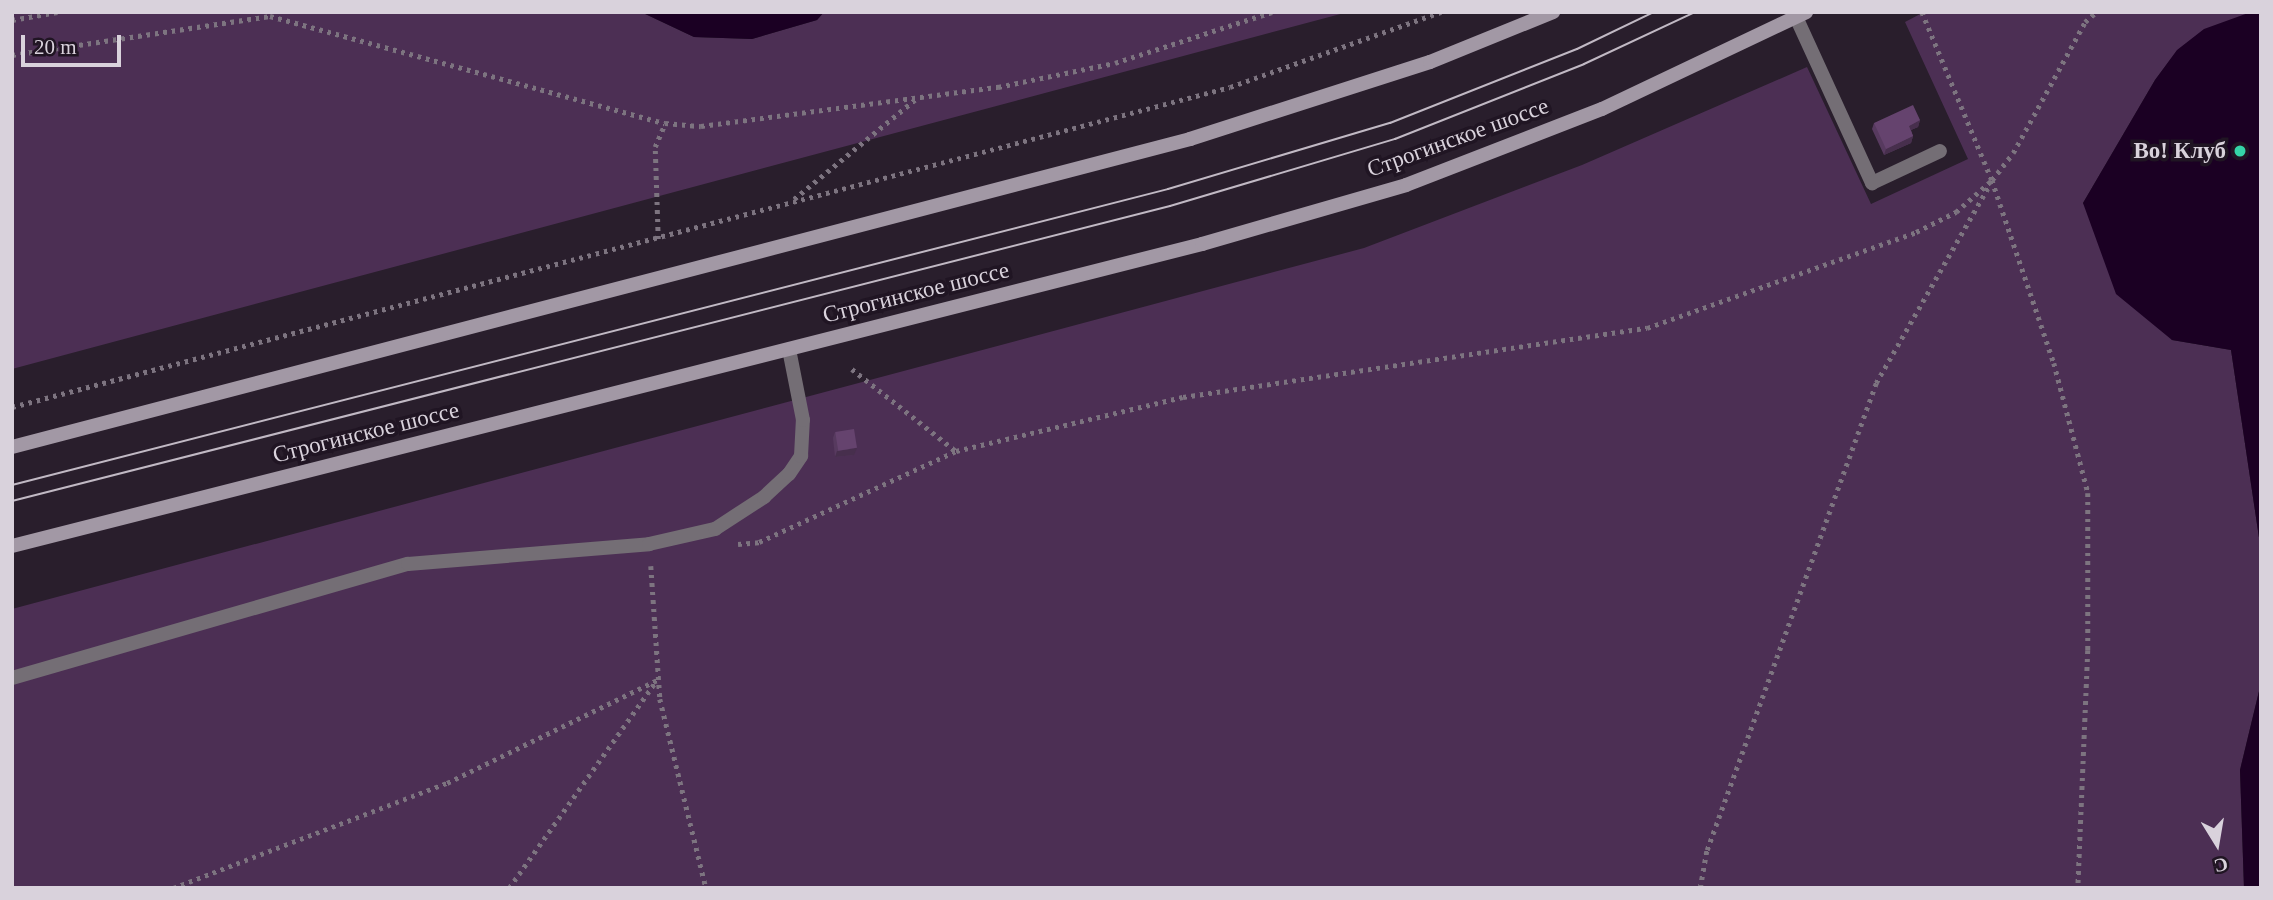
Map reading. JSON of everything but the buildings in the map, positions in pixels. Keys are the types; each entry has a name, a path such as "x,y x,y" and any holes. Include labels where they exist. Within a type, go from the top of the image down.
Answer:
{"main road":[{"path":"12,447 1190,139 1430,62 1553,12"},
{"name":"Строгинское шоссе","path":"12,546 1202,244 1406,185 1602,109 1801,15"}],"lane":[{"path":"1801,15 1872,183 1940,151"},
{"path":"12,678 408,564 649,544 715,529 764,497 789,474 800,456 803,420 789,349"}],"path":[{"path":"12,20 57,12"},
{"path":"12,55 270,16 665,123 701,126 917,98 1115,62 1272,12"},
{"path":"12,407 1230,87 1441,12"},
{"path":"1922,12 1992,180 2054,363 2088,492 2088,650 2078,888"},
{"path":"1700,888 1707,850 1876,383 1992,180 2013,153 2085,22 2096,12"},
{"path":"791,202 917,98"},
{"path":"658,239 655,148 665,123"},
{"path":"715,529 727,541 760,542 956,451 1183,397 1647,328 1723,304 1853,251 1916,232 1956,212 1992,180"},
{"path":"852,369 956,451"},
{"path":"649,544 657,680 706,888"},
{"path":"173,888 447,783 657,680"},
{"path":"509,888 657,680"}],"shaded area":[{"path":"12,12 641,12 694,37 752,39 817,20 824,12 1348,12 12,369"},
{"path":"641,12 824,12 817,20 752,39 694,37"},
{"path":"1924,12 2261,12 2177,51 2155,80 2083,203 2172,340 2231,350 2261,551 2261,683 2240,770 2244,888 12,888 12,609 1364,248 1582,165 1807,67 1871,204 1968,159 1905,22"},
{"path":"2251,12 2261,12 2261,551 2231,350 2172,340 2116,294 2083,203 2155,80 2177,50 2204,29"},
{"path":"2261,683 2261,888 2244,888 2240,770"}],"tram line":[{"path":"12,485 1168,189 1390,123 1577,49 1654,12"},
{"path":"12,501 1170,206 1395,139 1584,64 1695,12"}],"place":[{"name":"Во! Клуб","path":"2240,151"}]}
